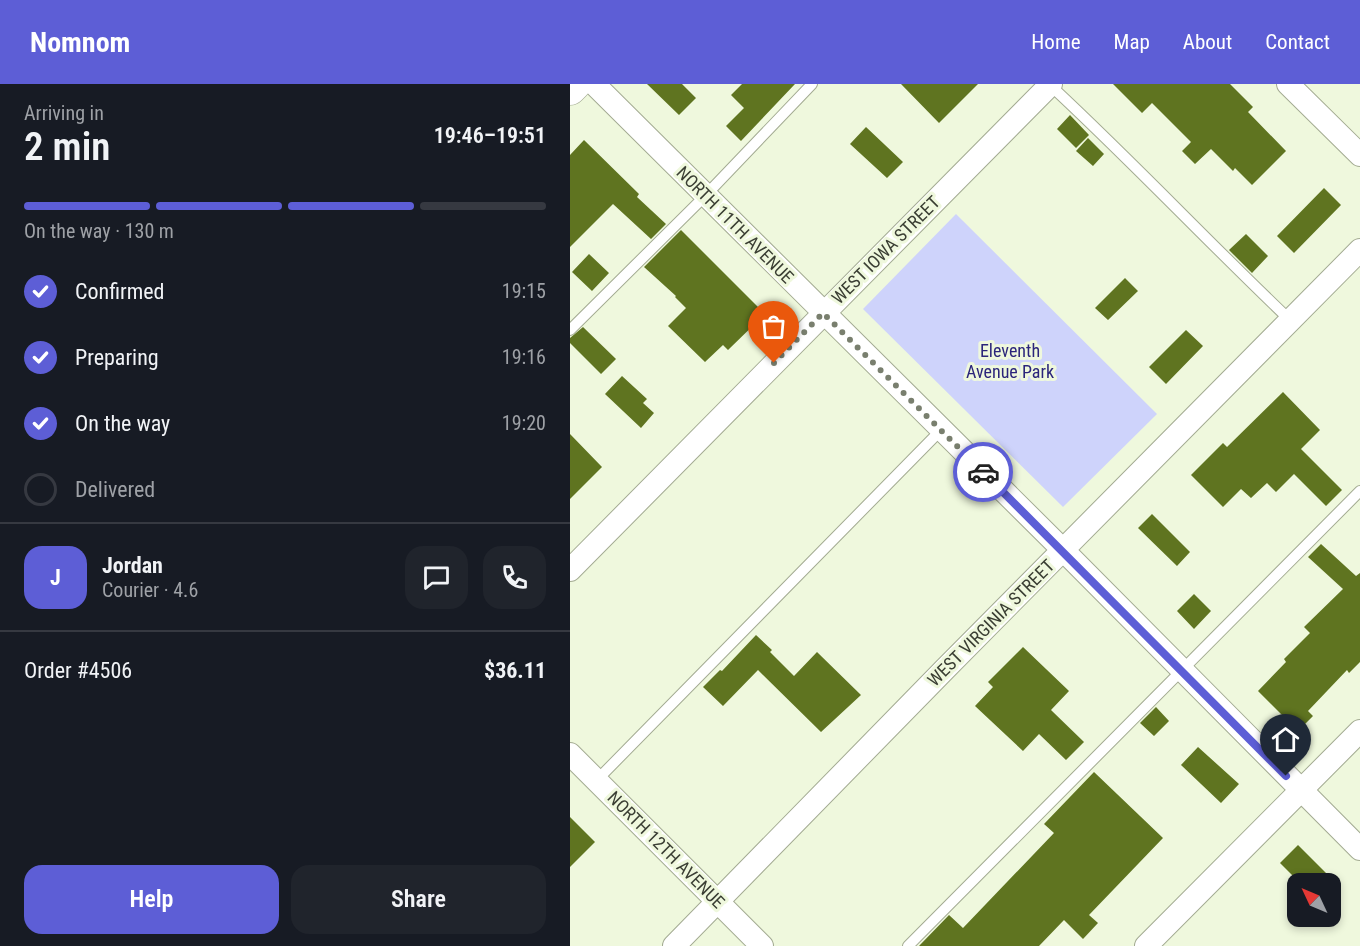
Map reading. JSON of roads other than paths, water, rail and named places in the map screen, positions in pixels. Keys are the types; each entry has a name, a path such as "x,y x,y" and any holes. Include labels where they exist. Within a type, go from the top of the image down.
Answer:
{"main road":[{"path":"570,89 575,84"}],"street":[{"name":"NORTH 11TH AVENUE","path":"594,84 1360,849"},
{"path":"1288,84 1360,156"},
{"name":"WEST IOWA STREET","path":"570,570 1050,85"},
{"name":"WEST VIRGINIA STREET","path":"674,946 1360,250"},
{"path":"1146,946 1360,730"},
{"name":"NORTH 12TH AVENUE","path":"570,754 762,946"}],"lane":[{"path":"570,330 705,196 812,84"},
{"path":"1050,85 1291,321"},
{"path":"597,780 692,686 941,430"},
{"path":"908,946 1360,491"}],"park label":[{"name":"Eleventh Avenue Park","path":"1010,361"}]}
